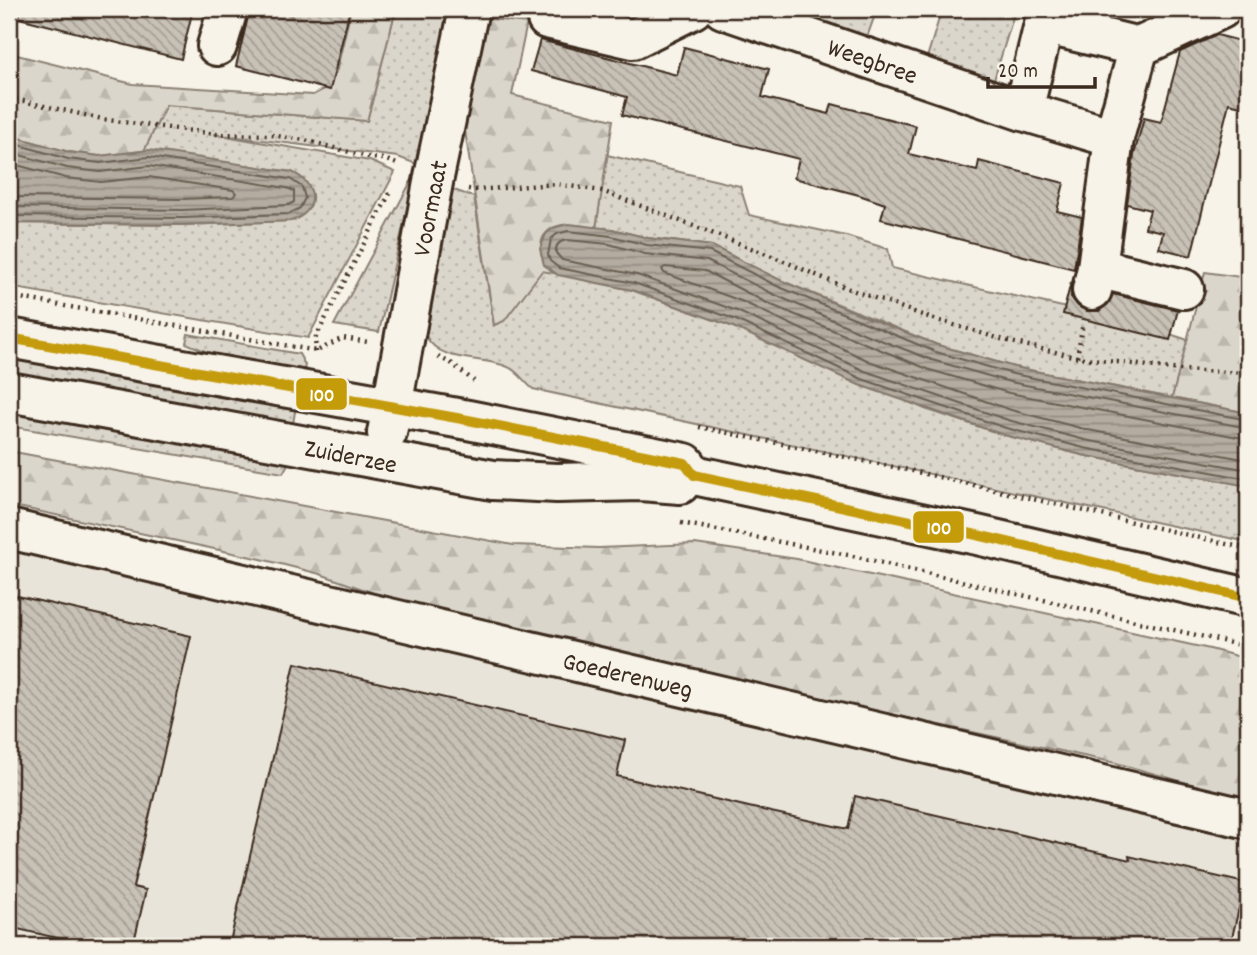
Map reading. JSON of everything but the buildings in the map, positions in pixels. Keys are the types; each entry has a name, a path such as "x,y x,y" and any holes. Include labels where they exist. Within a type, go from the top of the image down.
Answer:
{"street":[{"path":"217,46 228,9"},
{"name":"Voormaat","path":"382,461 434,177 469,9"},
{"path":"547,19 633,39 692,9"},
{"name":"Weegbree","path":"723,9 1023,111 1114,138"},
{"path":"1023,111 1044,23 1139,47 1221,9"},
{"path":"1139,47 1114,138 1095,279 1184,289"},
{"name":"Zuiderzee","path":"9,338 685,463 694,475 977,535 1248,598"},
{"name":"Zuiderzee","path":"9,392 492,480 590,483 621,480 682,484 694,475"},
{"name":"Goederenweg","path":"9,529 1248,819"}],"path":[{"path":"9,98 107,120 216,134 271,135 305,140 405,165 400,174"},
{"path":"463,187 474,190 556,184 602,191 772,256 849,289 1011,342 1077,357 1180,370 1248,373"},
{"path":"317,351 315,339 394,186"},
{"path":"9,296 317,351 343,338 377,344"},
{"path":"1077,357 1083,326"},
{"path":"428,354 451,363 474,382 484,383"},
{"path":"698,427 913,471 1248,549"},
{"path":"678,523 848,555 1248,647"}],"shaded area":[{"path":"9,531 1248,810 1248,946 9,946"}],"green space":[{"path":"351,9 396,9 367,121 166,105 144,151 99,156 69,152 9,135 9,53 133,84 313,95 330,86 337,69"},
{"path":"396,9 451,9 419,165 398,157 213,134 370,161 395,172 308,338 9,287 9,223 182,225 291,221 299,218 292,172 144,151 166,105 367,121"},
{"path":"777,9 877,9 866,40"},
{"path":"942,9 992,9 1014,14 993,83 925,64"},
{"path":"481,18 527,23 512,95 613,120 596,228 566,224 547,232 543,238 541,252 547,267 553,273 542,271 504,321 494,325 463,117"},
{"path":"607,155 740,186 749,215 846,236 888,249 892,268 1145,326 1188,340 1172,398 1014,367 937,345 780,280 712,246 596,228"},
{"path":"415,174 379,332 334,325"},
{"path":"451,189 474,197 494,325 504,321 542,270 632,290 731,326 925,409 1004,435 1082,455 1248,486 1248,542 533,389 508,367 441,351 426,336"},
{"path":"1205,272 1248,278 1248,413 1172,398"},
{"path":"188,334 299,354 305,365 302,379 238,365 186,343"},
{"path":"9,348 297,400 291,435 9,385"},
{"path":"9,404 289,455 288,464 283,473 9,426"},
{"path":"9,451 513,545 599,548 695,544 797,559 1248,659 1248,800 1116,763 531,637 461,614 405,604 320,574 261,559 9,505"}],"water":[{"path":"9,135 69,152 99,156 149,150 292,172 307,183 311,190 311,204 300,217 291,221 182,225 9,223"},
{"path":"568,224 712,246 780,280 871,319 938,345 1014,367 1248,413 1248,486 1082,455 1004,435 859,385 731,326 632,290 558,275 544,265 540,249 546,234 553,228"}],"transit line":[{"name":"100","path":"9,338 468,420 685,463 694,475 977,535 1248,598"}]}
